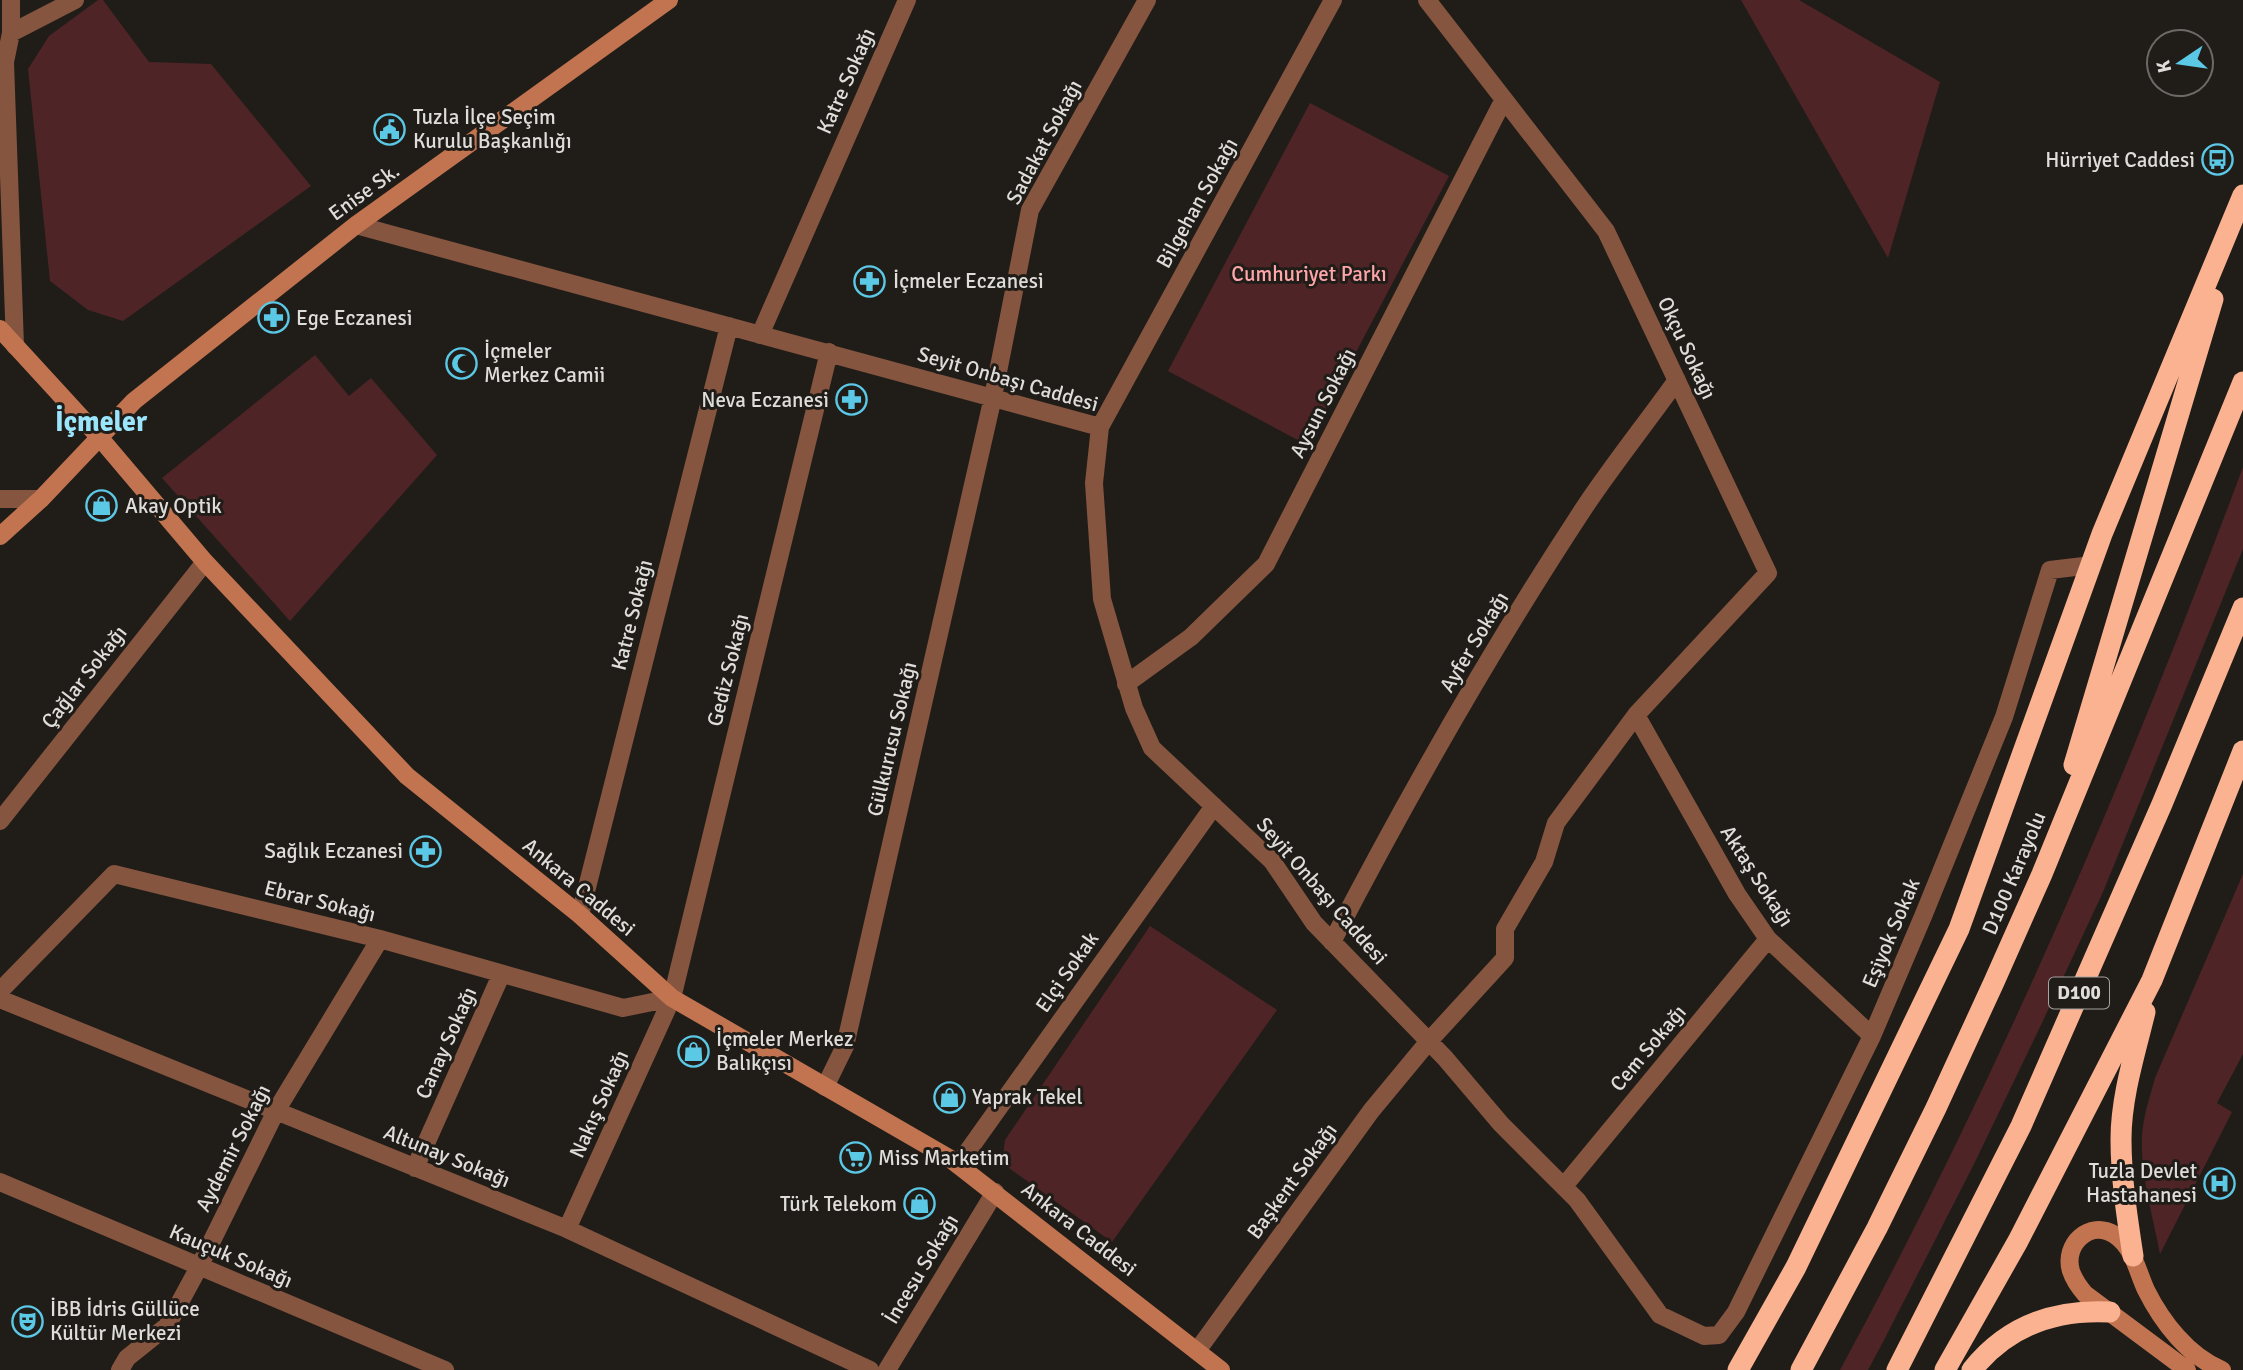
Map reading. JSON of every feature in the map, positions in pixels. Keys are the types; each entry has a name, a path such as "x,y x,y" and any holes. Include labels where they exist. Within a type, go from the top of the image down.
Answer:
{"highway":[{"path":"1738,1370 1796,1267 1959,929 2102,534 2243,195"},
{"path":"2042,874 2243,195"},
{"name":"D100 Karayolu","path":"1801,1370 1877,1228 1936,1108 2042,874 2243,382"},
{"name":"D100","path":"1897,1370 2021,1126 2162,804 2243,608"},
{"path":"1945,1370 2018,1241 2152,980 2243,751"},
{"path":"2133,1256 2124,1202 2121,1137 2127,1085 2152,980"},
{"path":"1972,1370 2001,1343 2042,1319 2062,1313 2110,1312"}],"street":[{"path":"11,0 11,33 5,62 15,346"},
{"path":"11,33 75,0"},
{"name":"Enise Sk.","path":"0,536 41,499 134,401 356,225 669,0"},
{"name":"Katre Sokağı","path":"760,334 907,0"},
{"name":"Sadakat Sokağı","path":"993,397 1030,211 1147,0"},
{"name":"Bilgehan Sokağı","path":"1100,427 1333,0"},
{"name":"Okçu Sokağı","path":"1427,0 1606,231 1768,573 1636,715"},
{"name":"Aysun Sokağı","path":"1126,684 1191,637 1266,564 1504,99"},
{"name":"Seyit Onbaşı Caddesi","path":"356,225 1100,427 1094,483 1102,599 1134,708 1152,748 1272,861 1314,923 1429,1041 1501,1124 1577,1200 1660,1315 1704,1336 1719,1335"},
{"name":"Katre Sokağı","path":"580,915 729,326"},
{"name":"Ankara Caddesi","path":"0,329 100,438 205,562 407,776 580,915 672,998 958,1165 1221,1370"},
{"name":"Gediz Sokağı","path":"672,998 829,352"},
{"name":"Ayfer Sokağı","path":"1332,942 1401,811 1509,626 1588,503 1677,380"},
{"name":"Gülkurusu Sokağı","path":"825,1087 845,1046 993,397"},
{"path":"0,499 41,499"},
{"name":"Çağlar Sokağı","path":"0,821 205,562"},
{"name":"Eşiyok Sokak","path":"1719,1335 1736,1312 1872,1036 2004,716 2050,570 2092,565"},
{"name":"Aktaş Sokağı","path":"1636,715 1737,894 1768,939 1872,1036"},
{"name":"Başkent Sokağı","path":"1197,1351 1371,1111 1429,1041 1506,958 1505,929 1544,862 1556,823 1636,715"},
{"name":"Elçi Sokak","path":"958,1165 1214,806"},
{"name":"Ebrar Sokağı","path":"0,991 114,874 380,939 623,1008 672,998"},
{"name":"Aydemir Sokağı","path":"120,1370 127,1359 167,1326 276,1111 380,939"},
{"name":"Cem Sokağı","path":"1564,1186 1768,939"},
{"name":"Canay Sokağı","path":"415,1168 501,975"},
{"name":"Nakış Sokağı","path":"567,1229 672,998"},
{"name":"Altunay Sokağı","path":"0,999 567,1229 870,1370"},
{"name":"Kauçuk Sokağı","path":"0,1182 445,1370"},
{"name":"İncesu Sokağı","path":"887,1370 995,1192"},
{"path":"2188,1370 2085,1294 2076,1284 2070,1269 2070,1255 2076,1240 2088,1231 2103,1231 2114,1235 2133,1256 2157,1312 2173,1332 2191,1350 2222,1370"}],"green space":[{"path":"98,0 103,0 149,62 211,64 311,186 123,321 88,310 50,281 28,69 49,36"},
{"path":"1741,0 1799,0 1940,82 1888,258"},
{"name":"Cumhuriyet Parkı","path":"1310,103 1449,176 1307,445 1168,371"},
{"path":"315,355 349,396 371,378 437,455 290,621 162,478"},
{"path":"2243,467 2243,549 2103,892 1974,1164 1868,1370 1840,1370 1953,1150 2057,926 2154,698"},
{"path":"2243,874 2243,1054 2217,1103 2232,1112 2160,1254 2143,1166 2142,1136 2145,1114 2155,1078"},
{"path":"1150,926 1277,1010 1112,1242 1002,1163 1005,1140"}],"place":[{"name":"Tuzla İlçe Seçim Kurulu Başkanlığı","path":"390,129"},
{"name":"Hürriyet Caddesi","path":"2218,160"},
{"name":"İçmeler Eczanesi","path":"870,281"},
{"name":"Ege Eczanesi","path":"273,318"},
{"name":"İçmeler Merkez Camii","path":"461,363"},
{"name":"Neva Eczanesi","path":"852,400"},
{"name":"Akay Optik","path":"102,506"},
{"name":"Sağlık Eczanesi","path":"426,851"},
{"name":"İçmeler Merkez Balıkçısı","path":"693,1051"},
{"name":"Yaprak Tekel","path":"949,1097"},
{"name":"Miss Marketim","path":"855,1158"},
{"name":"Tuzla Devlet Hastahanesi","path":"2220,1183"},
{"name":"Türk Telekom","path":"920,1204"},
{"name":"İBB İdris Güllüce Kültür Merkezi","path":"27,1321"}],"district":[{"name":"İçmeler","path":"101,422"}]}
